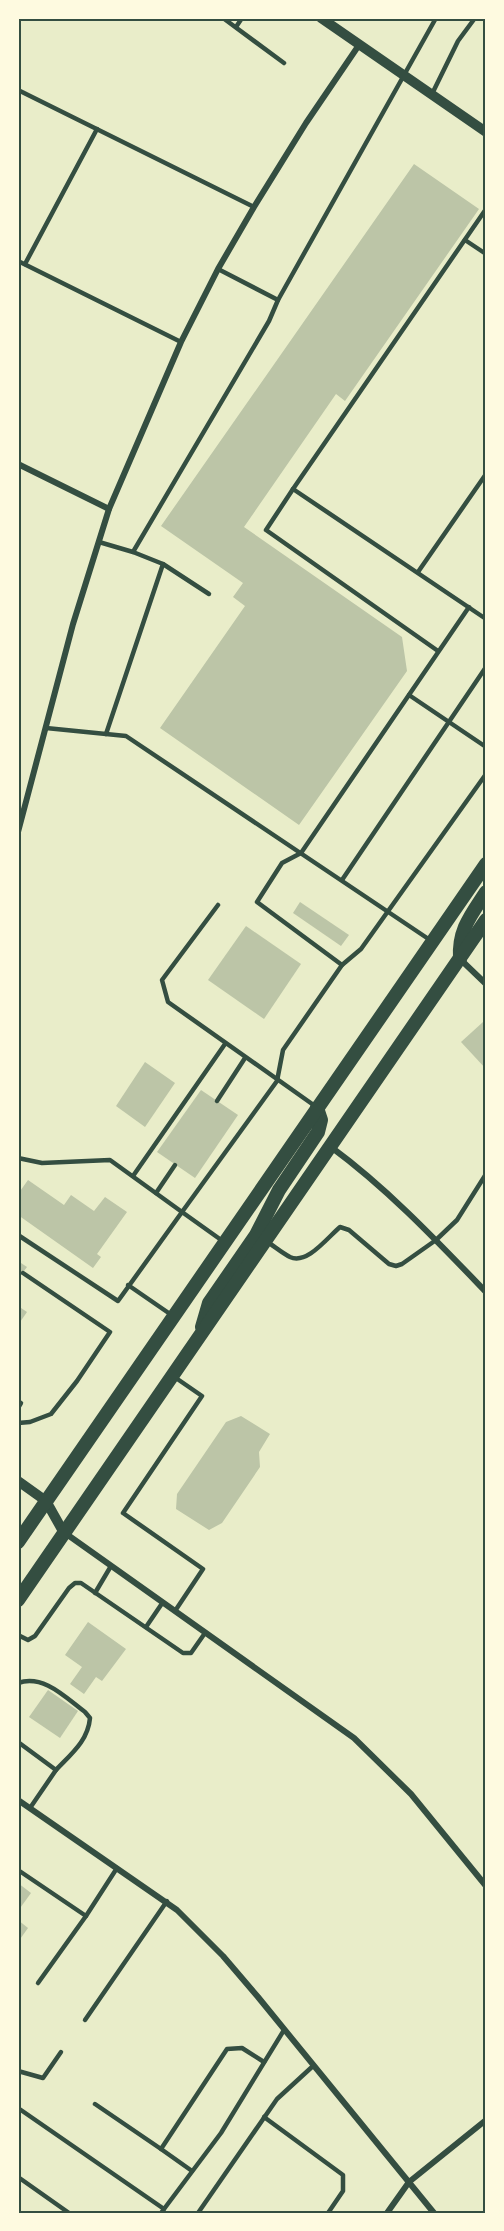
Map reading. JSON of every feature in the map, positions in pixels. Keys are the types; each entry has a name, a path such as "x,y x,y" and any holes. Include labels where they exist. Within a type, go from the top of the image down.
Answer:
{"main road":[{"path":"18,1542 486,864"},
{"path":"460,959 461,935 472,912 486,892"},
{"path":"18,1600 486,920"},
{"path":"196,1342 209,1303 256,1235 279,1190 318,1132 321,1120 317,1108"}],"street":[{"path":"321,18 485,128"},
{"path":"18,832 73,624 109,509 181,342 218,268 254,207 306,123 359,45"},
{"path":"18,464 109,509"},
{"path":"460,959 486,984"},
{"path":"330,1147 364,1171 486,1292"},
{"path":"18,1480 46,1501 64,1533 362,1744 411,1794 486,1886"},
{"path":"18,1800 167,1901 223,1956 434,2213"},
{"path":"387,2213 409,2182 486,2120"}],"lane":[{"path":"223,18 284,63"},
{"path":"236,27 242,18"},
{"path":"133,552 269,321 278,300 436,18"},
{"path":"432,94 458,41 475,18"},
{"path":"18,90 254,207"},
{"path":"25,264 96,129"},
{"path":"438,651 266,530 486,209"},
{"path":"465,240 486,254"},
{"path":"18,261 181,342"},
{"path":"218,268 278,300"},
{"path":"417,573 486,474"},
{"path":"293,489 486,618"},
{"path":"99,542 163,564 209,594"},
{"path":"106,734 163,564"},
{"path":"342,965 257,902 282,863 301,853 469,607"},
{"path":"342,880 486,667"},
{"path":"409,695 486,747"},
{"path":"46,728 126,736 432,941"},
{"path":"18,1235 118,1301 277,1081 283,1050 342,965 361,949 486,774"},
{"path":"218,905 162,980 168,1002 317,1108"},
{"path":"133,1176 225,1044"},
{"path":"217,1101 245,1058"},
{"path":"18,1158 42,1163 110,1160 224,1242"},
{"path":"156,1193 175,1165"},
{"path":"265,1241 291,1258 301,1259 311,1254 340,1227 349,1230 381,1259 396,1266 410,1260 458,1220 486,1174"},
{"path":"18,1423 30,1422 51,1414 77,1381 110,1332 23,1273"},
{"path":"128,1285 173,1316"},
{"path":"173,1376 202,1396 123,1514 203,1569 175,1611"},
{"path":"18,1401 21,1403 18,1408"},
{"path":"95,1593 111,1566"},
{"path":"18,1635 28,1640 35,1636 75,1583 81,1583 186,1654 191,1653 205,1633"},
{"path":"146,1627 162,1602"},
{"path":"18,1683 36,1681 46,1684 90,1718 89,1728 82,1742 56,1770 30,1808"},
{"path":"18,1742 56,1770"},
{"path":"38,1983 117,1868"},
{"path":"18,1870 86,1916"},
{"path":"85,2020 167,1901"},
{"path":"18,2108 163,2211 221,2133 284,2030"},
{"path":"161,2149 227,2049 242,2048 264,2062"},
{"path":"18,2071 43,2078 61,2052"},
{"path":"198,2213 277,2098 313,2066"},
{"path":"95,2104 192,2171"},
{"path":"264,2117 343,2175 343,2191 328,2213"},
{"path":"18,2177 69,2213"}],"building":[{"path":"414,164 479,209 345,401 336,394 244,527 402,637 407,671 299,825 160,728 245,606 233,597 243,583 161,526"},
{"path":"300,902 349,935 341,946 293,913"},
{"path":"246,926 301,964 264,1019 208,980"},
{"path":"483,1022 486,1025 486,1069 461,1042"},
{"path":"145,1062 175,1083 145,1127 116,1106"},
{"path":"201,1090 238,1115 195,1178 157,1152"},
{"path":"28,1180 64,1205 71,1195 94,1211 105,1197 127,1212 97,1254 101,1257 93,1268 18,1215 20,1212 18,1211 18,1194"},
{"path":"18,1261 27,1267 18,1279"},
{"path":"18,1306 27,1312 18,1325"},
{"path":"241,1416 270,1434 259,1452 260,1467 222,1523 209,1530 176,1509 177,1494 226,1422"},
{"path":"88,1622 126,1649 102,1681 96,1677 84,1694 70,1684 82,1667 65,1655"},
{"path":"48,1690 78,1711 60,1738 29,1717"},
{"path":"18,1883 31,1893 18,1911"},
{"path":"18,1920 28,1928 18,1942"}]}
